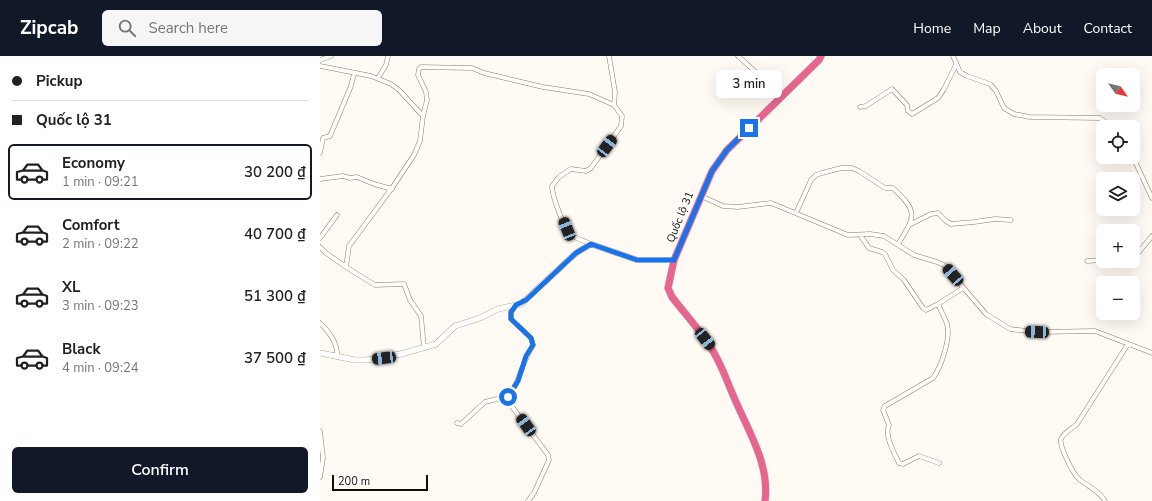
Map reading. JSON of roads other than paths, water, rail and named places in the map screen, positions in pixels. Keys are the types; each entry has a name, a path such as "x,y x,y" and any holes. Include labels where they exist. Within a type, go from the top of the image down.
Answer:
{"highway":[{"name":"Quốc lộ 31","path":"765,501 766,476 759,453 732,394 723,369 711,348 670,293 669,282 674,260 712,171 727,150 819,60 821,56"}],"street":[{"path":"320,60 331,56"},
{"path":"378,78 386,65 388,56"},
{"path":"609,56 615,92 614,105"},
{"path":"738,56 782,96"},
{"path":"953,56 956,65 962,74 990,84 996,91 1004,108 1014,114 1030,117 1100,118 1103,120"},
{"path":"860,107 866,106 892,89 907,105 908,111 912,114 938,98 956,65"},
{"path":"320,66 378,78 391,84 399,90 423,116"},
{"path":"346,267 349,246 392,189 414,155 420,141 423,116 427,100 426,92 418,72 419,69 424,66 472,68 484,73 543,87 589,94 614,105 621,112 621,126 592,168 586,171 571,169 559,177 552,186 557,205 567,229 571,234 591,244 637,260 674,260"},
{"path":"320,154 323,138 330,136 351,86 354,74"},
{"path":"1136,164 1152,198"},
{"path":"796,213 813,177 822,173 845,168 859,171 885,188 893,188 909,205 911,224"},
{"path":"320,179 343,176 350,178 357,177 392,189"},
{"path":"701,196 723,206 738,207 771,203 848,235 884,236 914,254 940,263 948,269 986,314 1010,329 1037,332 1090,330 1106,334 1152,353"},
{"path":"898,244 911,224 934,213 938,213 951,224 995,218 1011,220"},
{"path":"320,238 337,215"},
{"path":"860,235 869,248 885,254 893,270 904,280 923,308 926,310 963,288"},
{"path":"1140,251 1152,236"},
{"path":"320,353 355,360 366,360 384,358 424,348 441,340 455,326 480,318 498,308 516,305 526,300 576,253 591,244"},
{"path":"320,247 346,267 375,285 404,284 410,300 421,316 424,348"},
{"path":"1087,261 1096,260"},
{"path":"938,304 948,330 940,368 933,378 885,406 884,410 889,425 887,429 888,434 899,463 903,464 919,456 939,463"},
{"path":"457,423 461,424 485,402 510,395 518,381 526,356 533,345 531,338 511,319 511,312 516,305"},
{"path":"320,323 337,347 337,356"},
{"path":"1105,501 1099,492 1076,476 1061,445 1061,440 1067,432 1077,424 1128,344"},
{"path":"505,397 549,457 534,493 528,501"},
{"path":"320,432 323,451 320,477"}]}
